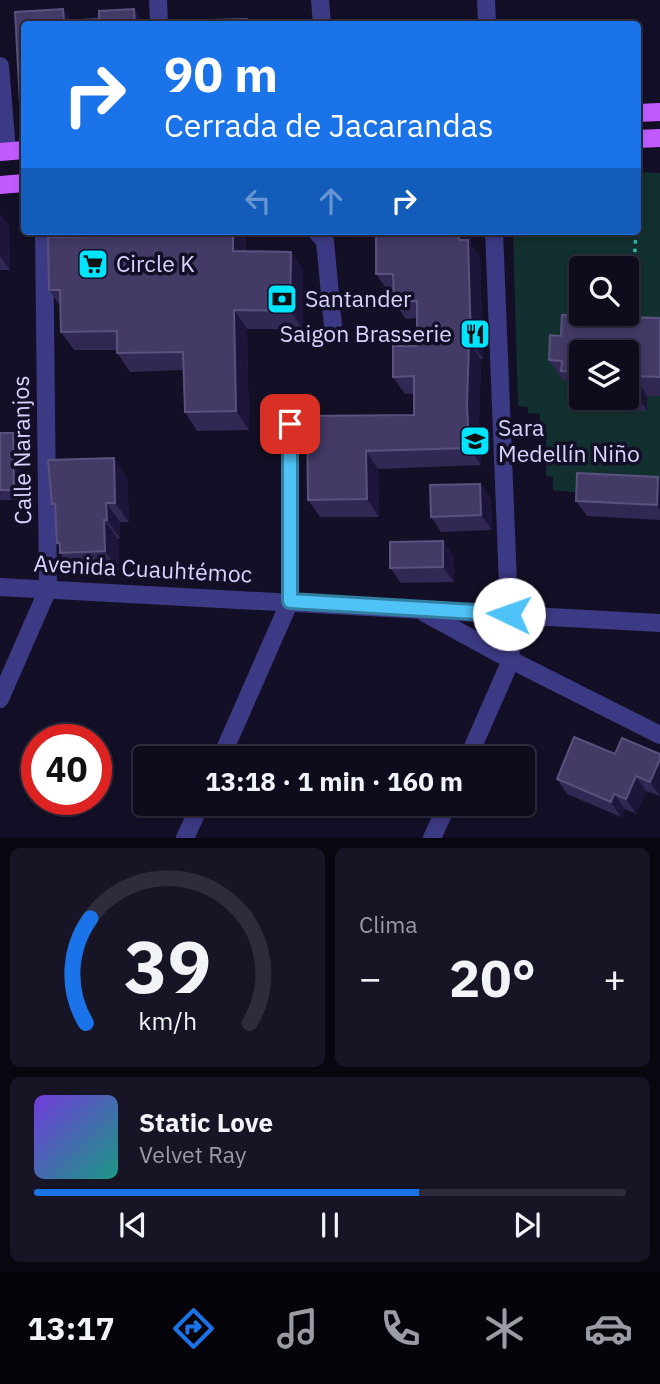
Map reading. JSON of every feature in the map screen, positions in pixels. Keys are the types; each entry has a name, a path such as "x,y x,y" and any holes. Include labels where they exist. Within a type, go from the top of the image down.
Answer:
{"main road":[{"path":"641,113 660,112"},
{"path":"0,185 21,183"}],"street":[{"path":"158,0 159,21"},
{"path":"320,0 322,21"},
{"path":"486,0 487,21"},
{"path":"0,66 10,151"},
{"name":"Calle Naranjos","path":"0,699 48,589 44,235"},
{"path":"320,235 325,241 333,327"},
{"path":"473,746 511,660 494,235"},
{"path":"226,746 290,601 290,424"},
{"name":"Avenida Cuauhtémoc","path":"0,587 660,623"},
{"path":"418,610 660,734"},
{"path":"185,838 195,816"},
{"path":"432,838 442,816"}],"path":[{"path":"641,180 647,139"},
{"path":"635,256 636,235"}],"green space":[{"path":"641,172 660,173 660,484 583,493 553,490 553,477 546,476 546,424 540,422 540,414 528,413 528,407 518,406 513,235 641,235"}],"building":[{"path":"63,9 64,21 21,21 21,103 20,103 15,12"},
{"path":"134,9 135,21 64,21 99,19 99,11"},
{"path":"247,19 247,21 171,21"},
{"path":"233,235 233,251 291,252 290,311 234,310 236,411 185,412 183,352 117,353 117,331 61,332 60,290 49,290 48,237"},
{"path":"376,235 459,235 459,240 468,240 471,342 467,405 469,448 366,451 367,499 308,500 307,416 414,415 414,376 393,377 393,346 417,346 417,301 394,302 393,274 376,274"},
{"path":"562,315 569,315 569,326 639,326 639,317 660,318 660,377 639,376 639,340 569,340 569,371 561,371 562,361 549,360 550,335 561,336"},
{"path":"0,433 13,433 14,490 0,490"},
{"path":"114,458 115,503 106,503 105,551 60,553 48,460"},
{"path":"577,473 658,477 657,505 576,501"},
{"path":"480,484 481,515 431,517 430,485"},
{"path":"443,541 443,567 390,568 390,542"},
{"path":"574,737 615,754 622,738 660,754 660,759 650,782 636,776 626,799 614,794 611,802 557,779"}],"place":[{"name":"Circle K","path":"93,264"},
{"name":"Santander","path":"282,299"},
{"name":"Saigon Brasserie","path":"475,334"},
{"name":"Sara Medellín Niño","path":"475,441"}],"route":[{"path":"290,424 290,601 509,614"}]}
